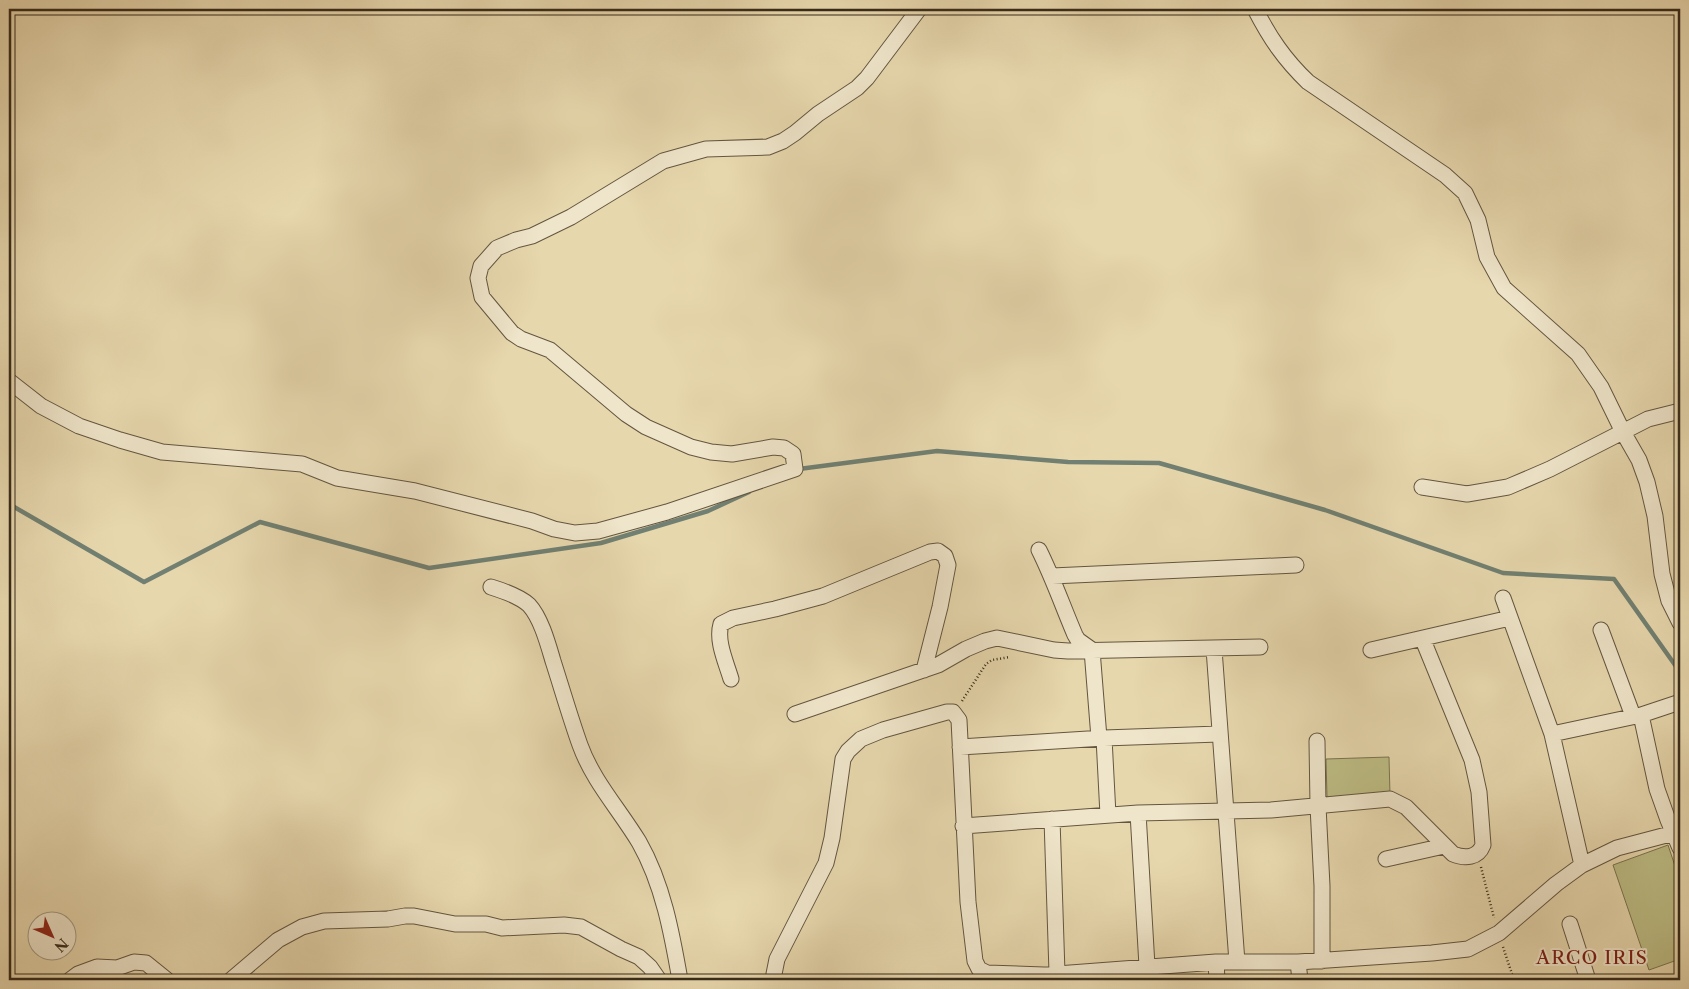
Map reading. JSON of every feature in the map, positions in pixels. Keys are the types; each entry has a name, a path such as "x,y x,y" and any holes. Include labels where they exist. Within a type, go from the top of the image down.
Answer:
{"street":[{"path":"9,381 41,406 79,426 162,452 302,464 337,478 415,491 575,533 598,530 667,512 795,469 793,454 784,448 773,447 732,454 711,452 691,447 646,427 626,414 550,350 512,333 482,297 478,278 481,266 496,248 532,236 571,217 663,161 706,149 768,147 783,141 857,88 867,78 910,19 920,9"},
{"path":"1255,9 1270,36 1290,64 1308,82 1445,175 1465,193 1478,220 1487,257 1504,288 1578,354 1601,387 1639,460 1647,482 1655,516 1662,574 1669,601 1680,624"},
{"path":"1422,488 1467,494 1508,487 1550,469 1648,419 1680,411"},
{"path":"1039,550 1052,576 1075,635 1078,640 1092,650 1108,815"},
{"path":"731,679 720,643 719,632 721,624 733,618 823,596 930,552 938,552 945,556 948,565 940,607 924,670"},
{"path":"1052,576 1296,565"},
{"path":"492,587 520,599 529,606 535,615 546,640 580,745 598,782 639,843 654,874 671,932 680,980"},
{"path":"1503,598 1552,734 1582,865"},
{"path":"1371,650 1423,640 1510,618"},
{"path":"1601,630 1637,716 1657,789 1680,848"},
{"path":"795,714 938,665 966,649 984,641 997,638 1054,650 1260,647"},
{"path":"963,826 1138,813 1272,810 1390,799 1406,807 1453,854 1472,856 1480,851 1483,845 1479,792 1472,760 1423,640"},
{"path":"1214,649 1237,962"},
{"path":"1552,734 1637,716 1680,702"},
{"path":"775,980 774,974 777,959 826,862 832,838 843,759 848,751 861,739 883,730 947,712 953,712 959,720 963,826 969,910 975,961 980,969 987,973 1048,976 1128,974 1147,966 1216,962 1298,962 1468,949 1499,934 1556,884 1582,865 1617,848 1674,833"},
{"path":"960,747 1102,738 1219,734"},
{"path":"1317,741 1322,886 1322,960"},
{"path":"1138,813 1147,966"},
{"path":"1048,976 1052,819"},
{"path":"1386,859 1444,846"},
{"path":"231,980 278,940 302,928 324,921 388,919 405,916 414,916 450,924 486,924 502,928 564,925 581,927 620,950 638,957 650,967 660,980"},
{"path":"1570,924 1588,980"},
{"path":"70,980 78,974 97,967 117,968 134,962 146,963 167,980"},
{"path":"1216,962 1217,980"},
{"path":"1298,962 1300,980"}],"path":[{"path":"953,712 968,693 986,664 992,660 1015,656"}],"shaded area":[{"path":"1389,757 1390,795 1327,797 1326,759"},
{"path":"1668,845 1680,881 1680,959 1649,970 1613,865"}],"waterway":[{"path":"799,469 937,451 1068,462 1159,463 1325,510 1503,573 1614,579 1680,672"},
{"path":"9,504 144,582 260,522 429,568 601,543 708,511 749,492"}],"district":[{"name":"ARCO IRIS","path":"1592,957"}]}
